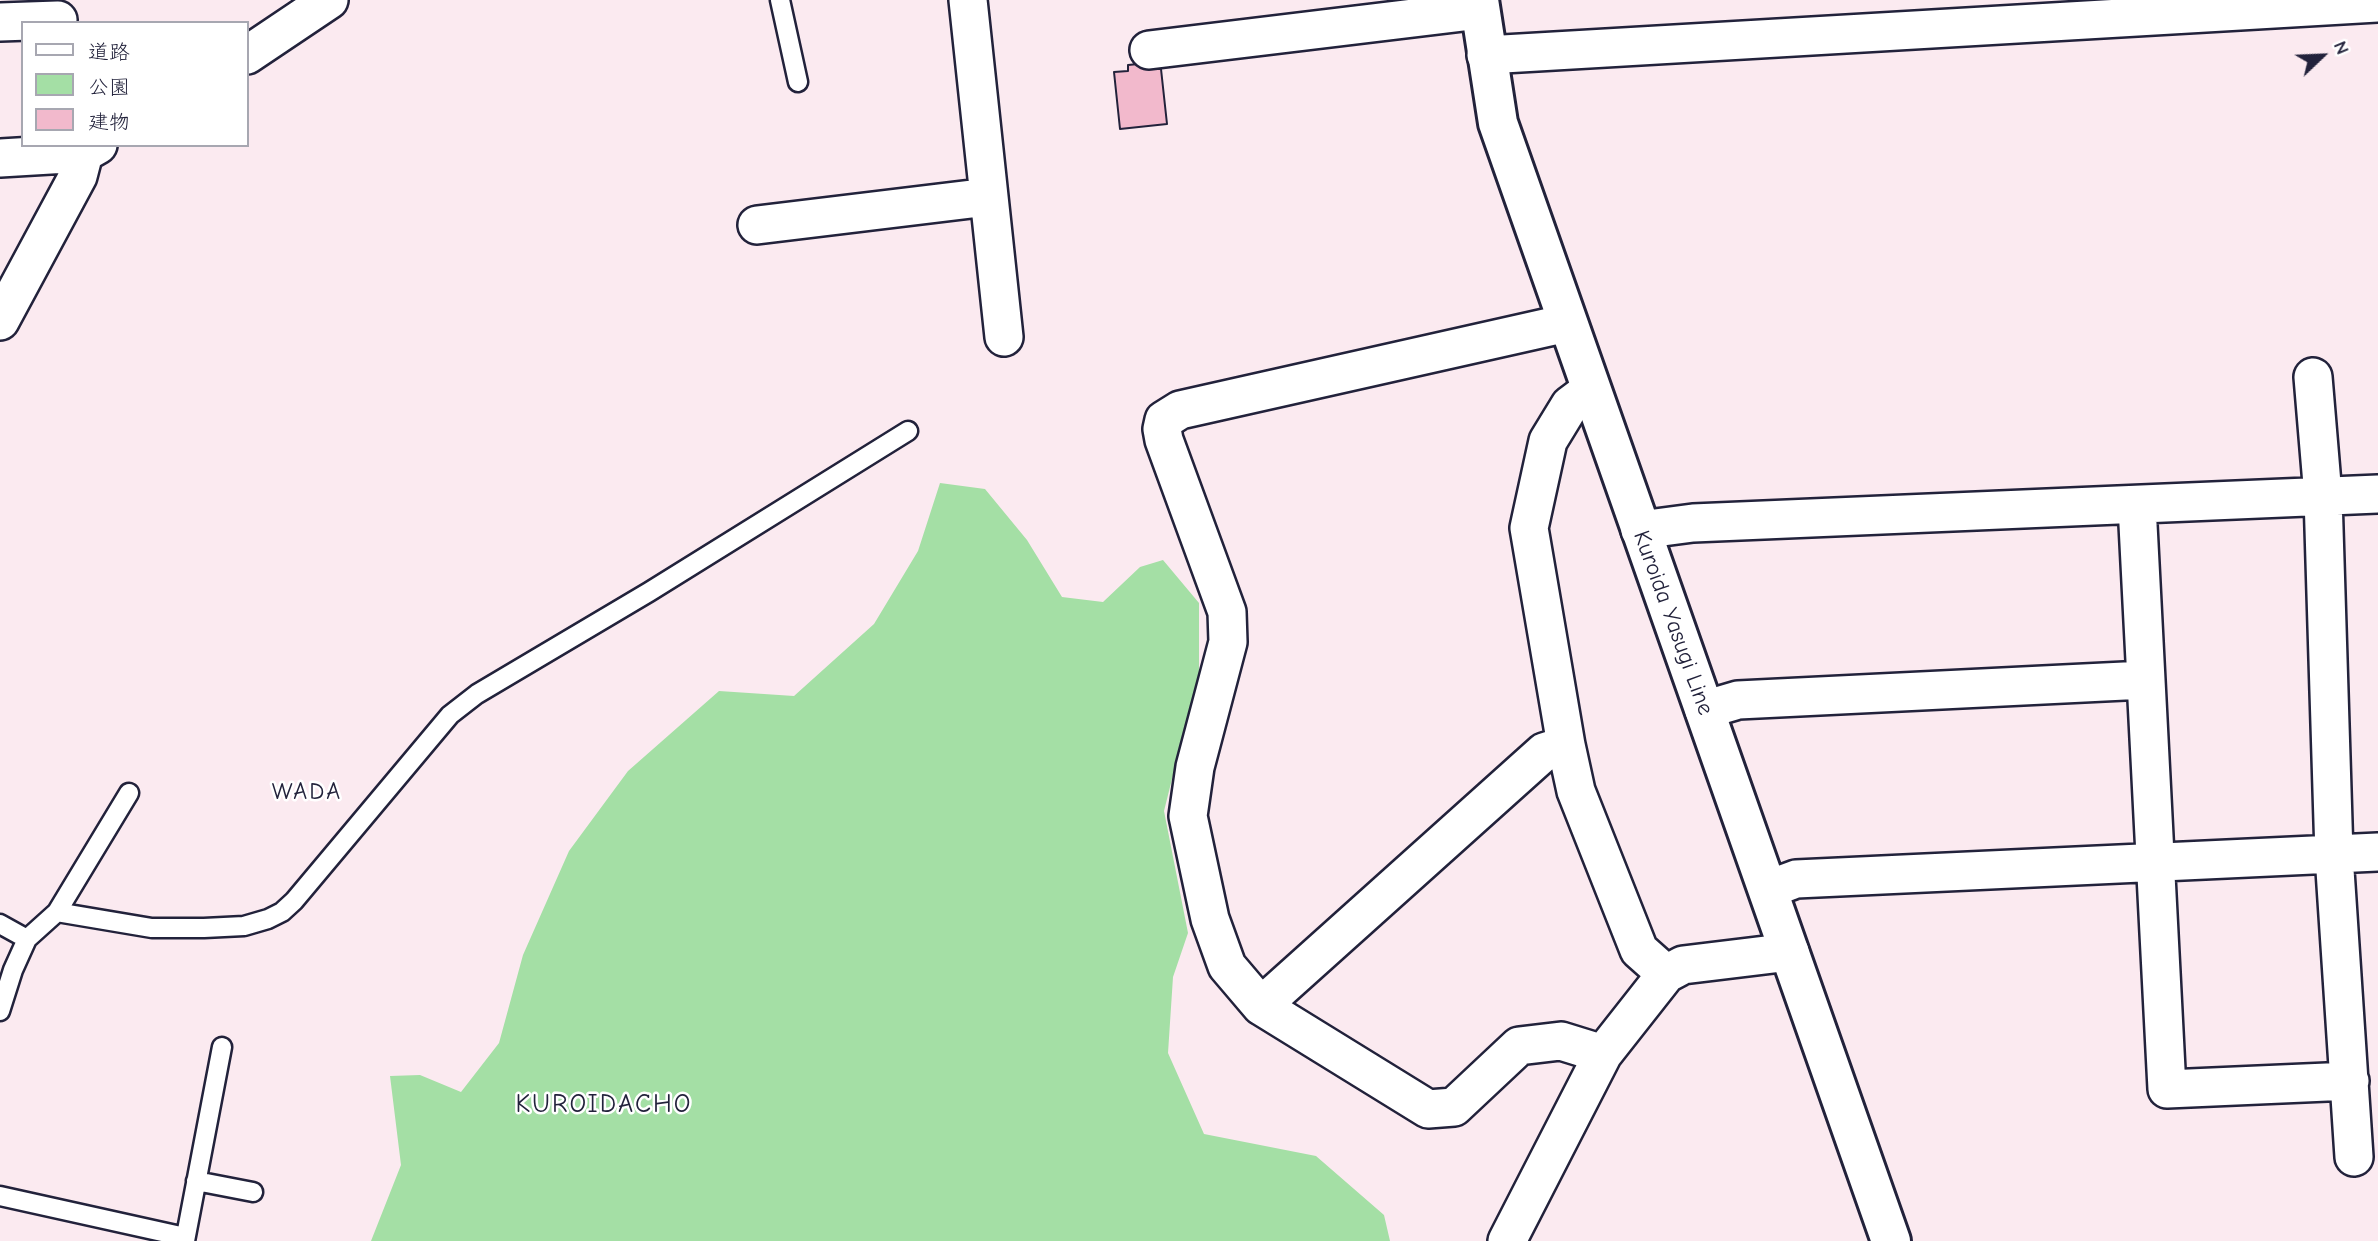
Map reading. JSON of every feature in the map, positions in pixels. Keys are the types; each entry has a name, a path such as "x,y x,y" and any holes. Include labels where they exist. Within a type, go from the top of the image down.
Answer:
{"main road":[{"name":"Kuroida Yasugi Line","path":"1480,5 1497,123 1891,1241"}],"street":[{"path":"248,54 329,0"},
{"path":"968,0 1004,337"},
{"path":"1486,55 2378,3"},
{"path":"1149,50 1480,5"},
{"path":"0,22 58,14"},
{"path":"0,158 76,150 78,176 0,321"},
{"path":"757,225 988,197"},
{"path":"1567,323 1180,410 1164,420 1162,429 1227,612 1228,642 1195,766 1188,816 1210,919 1227,967 1261,1006 1428,1109 1454,1107 1518,1046 1561,1041 1603,1054"},
{"path":"2313,377 2323,496 2334,855 2354,1157"},
{"path":"1590,390 1570,405 1548,440 1529,528 1576,790 1639,950 1666,974"},
{"path":"1640,530 1693,523 2378,494"},
{"path":"2137,505 2167,1089 2350,1081"},
{"path":"1704,710 1738,700 2145,680"},
{"path":"1261,1006 1544,752 1566,745"},
{"path":"1769,889 1796,880 2378,852"},
{"path":"1507,1241 1603,1054 1666,974 1683,965 1790,952"}],"lane":[{"path":"780,0 798,82"},
{"path":"57,912 152,928 244,926 282,912 450,715 477,694 649,592 908,431"},
{"path":"0,1011 13,970 27,939 57,912 129,793"},
{"path":"0,924 27,939"},
{"path":"0,1196 185,1239 222,1047"},
{"path":"196,1181 253,1192"}],"green space":[{"path":"940,483 985,489 1027,540 1062,597 1103,602 1140,567 1163,560 1199,603 1199,687 1164,811 1188,933 1173,977 1168,1053 1204,1134 1316,1156 1384,1215 1390,1241 371,1241 401,1165 390,1076 420,1075 461,1092 499,1043 523,955 569,851 628,771 719,691 794,696 874,624 918,551"}],"building":[{"path":"1149,63 1150,69 1161,69 1167,124 1120,129 1114,72 1128,71 1128,65"}],"district":[{"name":"WADA","path":"307,792"},
{"name":"KUROIDACHO","path":"604,1105"}]}
